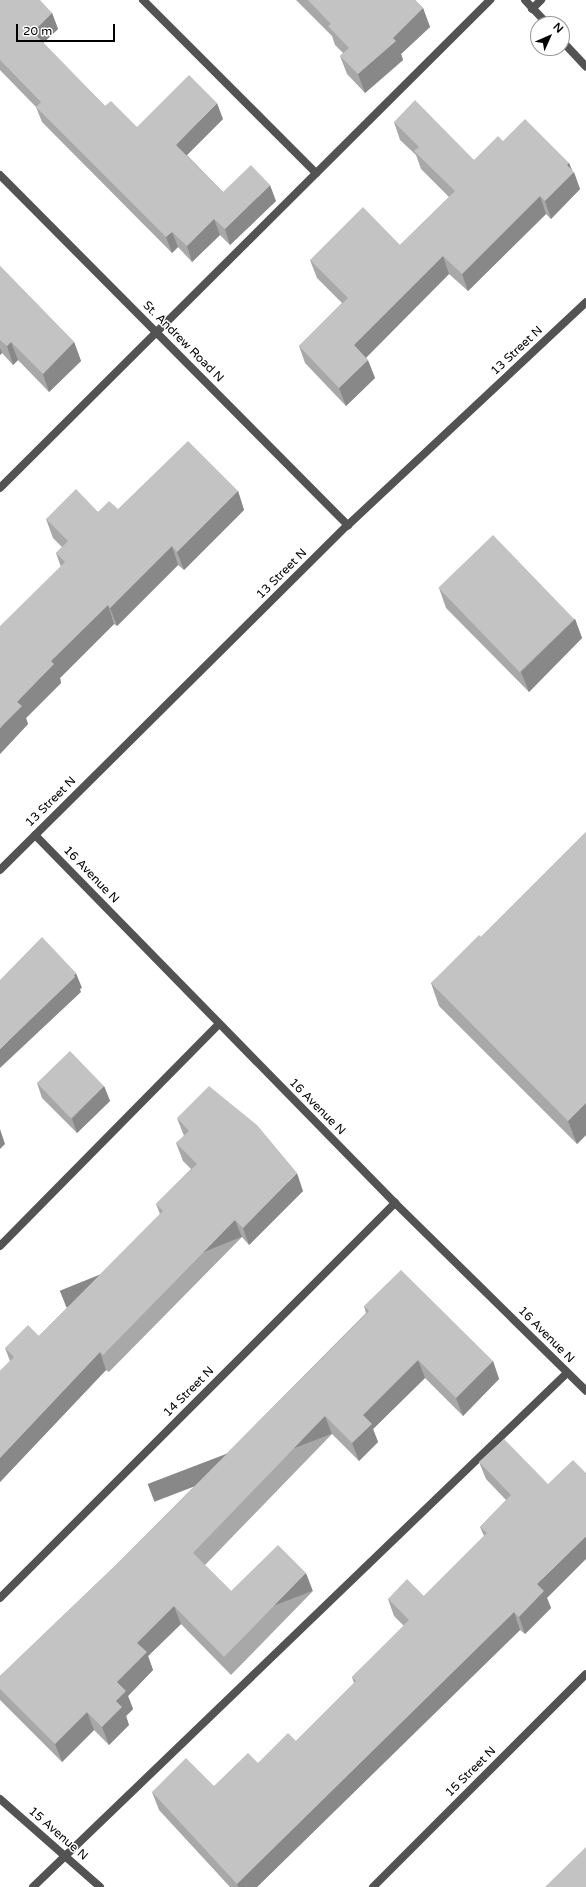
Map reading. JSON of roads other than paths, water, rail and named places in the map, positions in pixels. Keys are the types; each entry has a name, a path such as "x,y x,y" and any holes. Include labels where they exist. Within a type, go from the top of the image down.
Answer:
{"street":[{"path":"143,0 316,173"},
{"path":"0,488 490,0"},
{"path":"525,0 539,16"},
{"path":"532,9 541,0"},
{"path":"570,50 586,67"},
{"name":"St. Andrew Road N","path":"0,175 348,526"},
{"name":"13 Street N","path":"0,870 348,526 586,302"},
{"name":"16 Avenue N","path":"35,835 395,1203 586,1391"},
{"path":"0,1246 219,1024"},
{"name":"14 Street N","path":"0,1598 395,1203"},
{"path":"33,1887 567,1373"},
{"name":"15 Street N","path":"373,1887 586,1674"},
{"name":"15 Avenue N","path":"0,1799 100,1887"}]}
